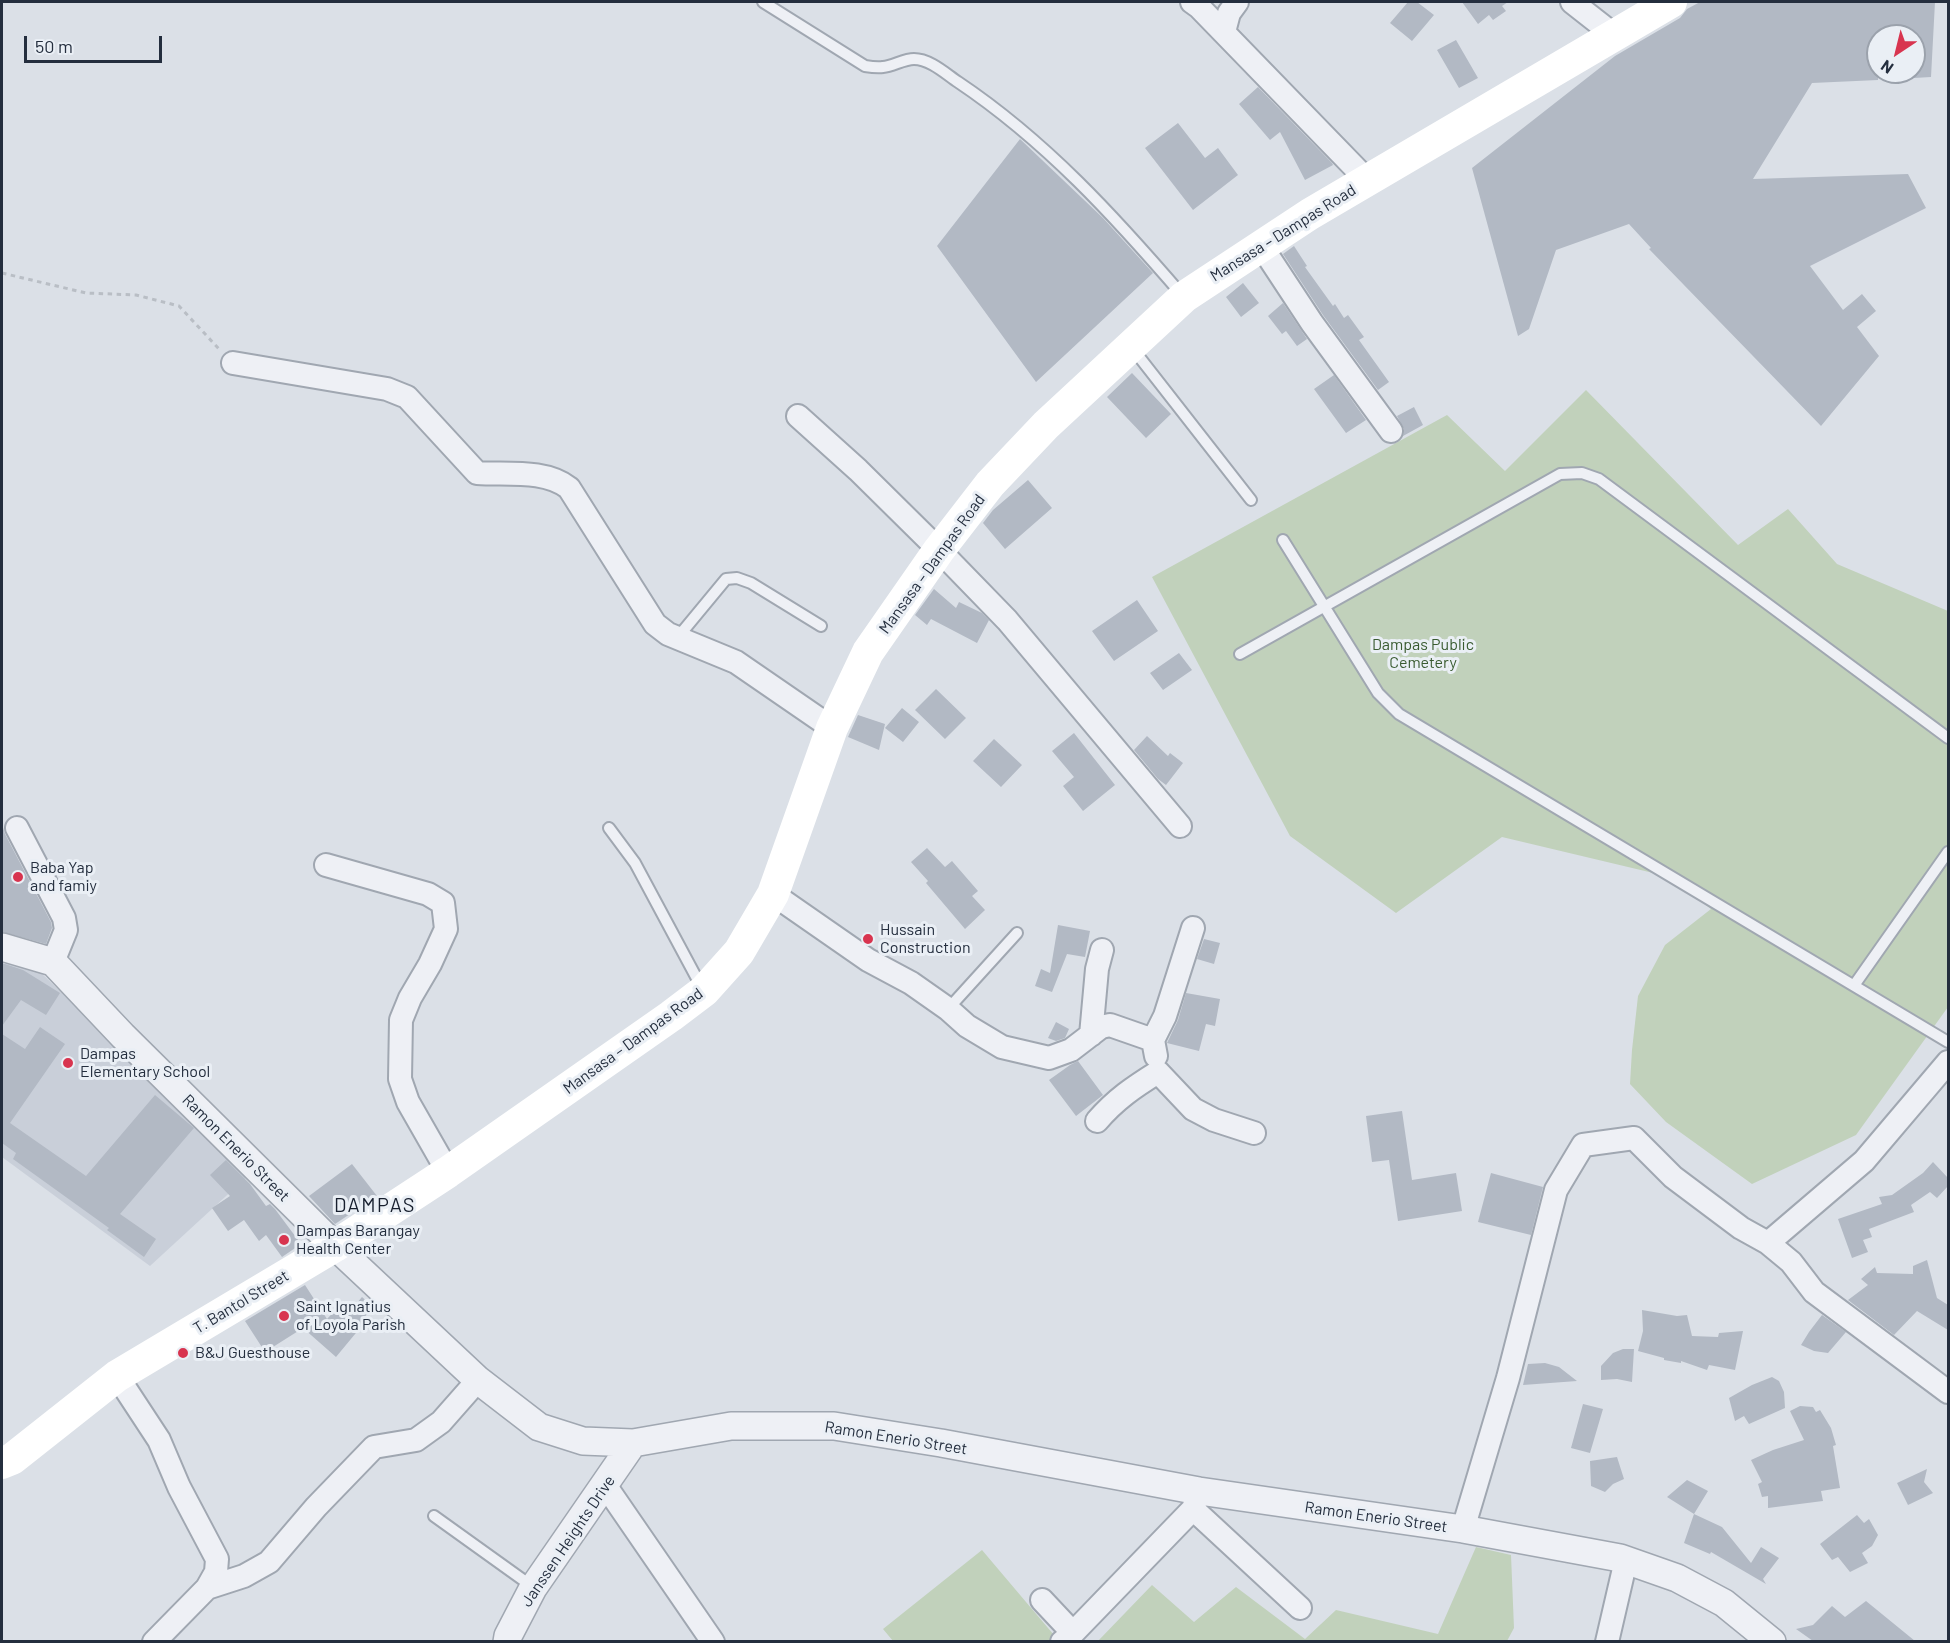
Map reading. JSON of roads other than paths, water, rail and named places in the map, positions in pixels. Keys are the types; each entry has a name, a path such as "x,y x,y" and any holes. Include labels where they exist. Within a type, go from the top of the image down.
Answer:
{"main road":[{"name":"Mansasa – Dampas Road","path":"335,1246 448,1172 671,1016 704,991 738,952 773,894 832,728 868,652 939,549 990,484 1046,425 1184,297 1310,214 1671,2"},
{"name":"T. Bantol Street","path":"2,1463 12,1459 117,1376 335,1246"}],"street":[{"path":"1192,2 1367,180"},
{"path":"1224,32 1229,14 1237,2"},
{"path":"1572,2 1614,35"},
{"path":"1262,246 1312,323 1391,431"},
{"path":"233,363 387,389 407,397 477,473 540,475 560,481 569,488 655,624 668,634 736,662 832,728"},
{"path":"798,416 858,470 939,549 1007,620 1180,826"},
{"path":"2,947 53,962 66,930 64,918 17,828"},
{"path":"326,865 428,894 443,903 446,929 401,1020 400,1080 408,1102 448,1172"},
{"path":"773,894 868,960 911,983 948,1009 967,1026 1002,1047 1049,1058 1071,1050 1101,1027 1110,1025 1153,1040"},
{"path":"1193,928 1165,1016 1153,1040 1158,1072 1193,1110 1214,1120 1254,1133"},
{"path":"1091,1035 1097,969 1102,950"},
{"name":"Ramon Enerio Street","path":"53,962 123,1036 335,1246 478,1380 539,1427 583,1441 633,1443 731,1426 834,1426 953,1445 1196,1500 1462,1529 1626,1560 1677,1578 1724,1603 1772,1641"},
{"path":"1768,1244 1864,1161 1948,1062"},
{"path":"1097,1121 1113,1103 1158,1072"},
{"path":"1462,1529 1508,1378 1556,1190 1583,1145 1634,1138 1673,1177 1791,1262 1814,1292 1948,1392"},
{"path":"117,1376 159,1440 179,1486 217,1559 216,1572 207,1588 154,1641"},
{"path":"207,1588 244,1576 269,1562 316,1507 374,1448 416,1440 441,1422 478,1380"},
{"name":"Janssen Heights Drive","path":"507,1641 533,1588 633,1443"},
{"path":"605,1485 713,1641"},
{"path":"1042,1600 1067,1637 1196,1500 1300,1608"},
{"path":"1607,1641 1626,1560"}],"lane":[{"path":"763,2 865,66 883,67 914,59 931,64 995,106 1029,134 1126,229 1184,297"},
{"path":"1131,346 1251,500"},
{"path":"1240,654 1560,474 1582,473 1599,479 1948,738"},
{"path":"1282,540 1378,693 1399,714 1855,984 1948,1042"},
{"path":"678,638 726,579 737,578 821,626"},
{"path":"609,828 635,864 704,991"},
{"path":"1855,984 1948,852"},
{"path":"948,1009 1017,933"},
{"path":"434,1516 533,1588"}],"place":[{"name":"Baba Yap and famiy","path":"18,877"},
{"name":"Hussain Construction","path":"868,939"},
{"name":"Dampas Elementary School","path":"68,1063"},
{"name":"Dampas Barangay Health Center","path":"284,1240"},
{"name":"Saint Ignatius of Loyola Parish","path":"284,1316"},
{"name":"B&J Guesthouse","path":"183,1353"}],"district":[{"name":"DAMPAS","path":"375,1205"}],"park label":[{"name":"Dampas Public Cemetery","path":"1423,654"}]}
